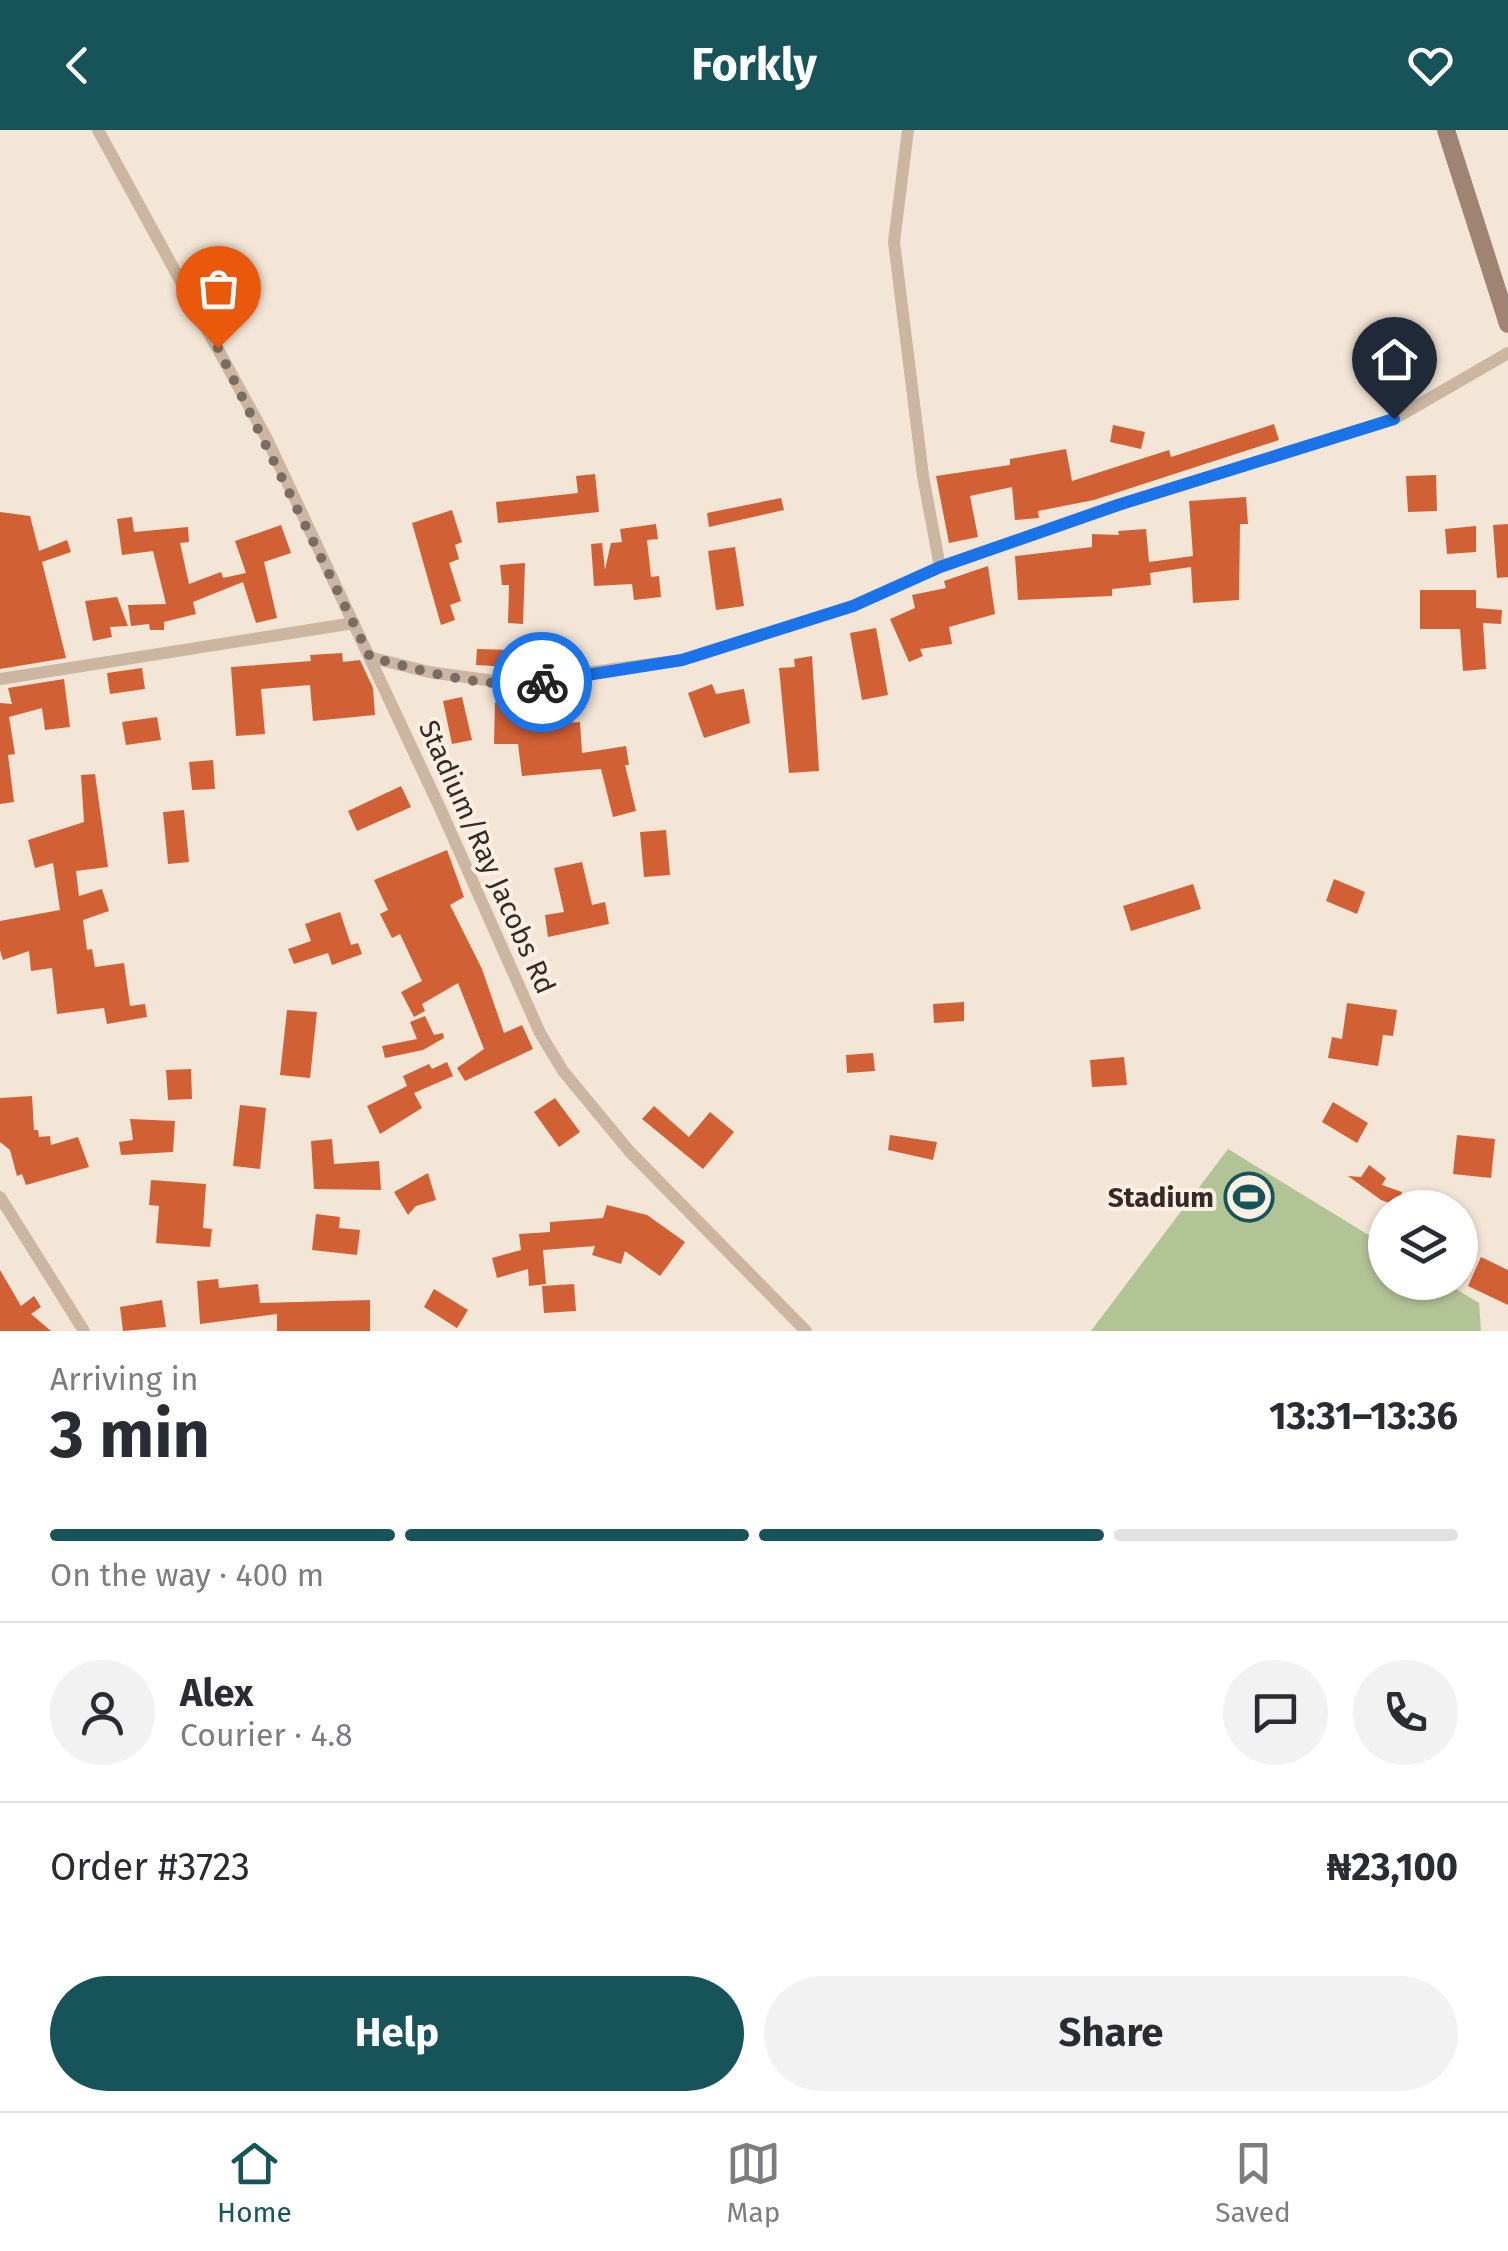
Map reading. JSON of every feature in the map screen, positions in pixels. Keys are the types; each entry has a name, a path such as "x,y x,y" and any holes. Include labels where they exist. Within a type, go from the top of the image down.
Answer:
{"main road":[{"path":"1446,130 1508,324"}],"street":[{"name":"Stadium/Ray Jacobs Rd","path":"98,130 267,440 370,657 520,994 563,1072 630,1152 806,1331"},
{"path":"908,130 894,242 940,567"},
{"path":"370,657 429,672 509,683 663,663 853,606 940,567 1394,419 1446,393 1508,353"},
{"path":"0,679 354,623"},
{"path":"0,1197 84,1331"}],"green space":[{"name":"Stadium","path":"1228,1149 1368,1235 1368,1300 1474,1300 1479,1303 1481,1331 1091,1331"}],"building":[{"path":"1274,424 1279,440 1094,500 1038,511 1039,518 1015,520 1012,487 970,496 978,537 949,543 936,476 1010,465 1010,459 1066,449 1072,481 1169,450 1171,457"},
{"path":"1113,425 1145,432 1141,449 1110,442"},
{"path":"595,474 599,512 498,523 496,502 578,493 576,476"},
{"path":"1436,475 1437,511 1408,512 1406,476"},
{"path":"1246,497 1248,524 1240,524 1239,600 1193,603 1191,567 1150,573 1151,585 1112,589 1112,596 1018,600 1015,556 1092,547 1092,534 1119,535 1118,531 1146,529 1149,562 1193,556 1189,501"},
{"path":"781,498 784,510 709,527 707,513"},
{"path":"452,510 462,542 455,545 459,559 449,563 461,601 450,605 455,620 441,625 412,523"},
{"path":"0,512 30,516 39,551 67,540 71,552 42,562 66,658 0,669"},
{"path":"132,517 134,532 188,527 189,542 180,543 189,584 221,572 223,578 246,573 235,541 281,525 291,553 264,562 277,618 256,623 243,582 193,602 196,614 164,622 164,630 150,630 149,624 131,626 128,605 166,604 153,551 122,555 117,519"},
{"path":"656,524 658,539 647,540 651,577 659,576 661,597 634,600 632,584 594,586 591,544 602,543 605,570 611,543 622,542 620,529"},
{"path":"1508,524 1508,577 1497,578 1493,525"},
{"path":"1476,526 1476,552 1447,554 1445,529"},
{"path":"735,547 744,606 716,610 708,551"},
{"path":"525,563 523,624 508,623 509,585 502,585 500,565"},
{"path":"988,566 995,614 949,627 952,644 920,649 923,656 909,662 890,619 915,608 912,595 946,588 944,581"},
{"path":"1420,590 1476,590 1476,608 1502,610 1501,624 1483,623 1486,669 1463,671 1460,629 1420,629"},
{"path":"117,597 128,626 110,627 112,637 93,641 85,601"},
{"path":"876,628 888,695 862,700 850,633"},
{"path":"477,649 512,650 511,667 476,665"},
{"path":"342,653 343,662 360,660 373,688 375,715 313,721 310,685 261,689 265,734 236,736 231,667 311,661 310,655"},
{"path":"812,656 819,771 789,773 779,668 795,667 794,659"},
{"path":"142,668 145,689 110,694 107,673"},
{"path":"64,679 70,727 45,730 42,708 9,717 15,754 8,755 14,802 0,804 0,703 12,704 8,688"},
{"path":"712,684 716,694 744,689 750,723 704,738 688,693"},
{"path":"462,697 472,740 452,744 443,701"},
{"path":"495,702 535,703 535,725 580,722 582,753 626,746 629,765 625,765 636,811 613,817 601,769 522,776 518,744 494,744"},
{"path":"157,717 161,740 126,745 122,722"},
{"path":"213,760 215,789 192,790 189,762"},
{"path":"95,774 108,867 76,871 79,896 102,889 109,911 83,920 87,950 92,949 95,967 124,963 130,1006 145,1004 147,1017 107,1024 104,1008 57,1014 52,968 31,971 29,951 3,960 0,950 0,921 60,910 53,863 35,868 28,840 84,822 81,775"},
{"path":"401,786 411,807 357,831 348,811"},
{"path":"184,810 189,862 168,864 163,812"},
{"path":"666,830 670,875 644,877 640,832"},
{"path":"447,850 464,897 450,905 482,969 504,1033 522,1025 533,1049 465,1081 457,1068 484,1049 458,983 422,1004 425,1011 414,1017 401,992 422,981 400,934 392,938 380,914 388,910 374,880"},
{"path":"582,862 592,905 605,902 609,924 548,937 545,915 564,912 554,868"},
{"path":"1334,879 1365,892 1357,914 1326,901"},
{"path":"1193,884 1201,909 1131,931 1123,906"},
{"path":"340,912 351,945 358,943 362,954 332,965 328,953 294,964 288,949 311,941 305,924"},
{"path":"964,1002 964,1021 934,1023 933,1004"},
{"path":"1347,1003 1397,1010 1393,1036 1383,1035 1378,1066 1328,1058 1332,1037 1342,1039"},
{"path":"287,1010 317,1012 310,1078 280,1075"},
{"path":"425,1016 434,1035 443,1033 444,1038 423,1050 385,1058 382,1046 417,1039 410,1022"},
{"path":"873,1053 875,1071 847,1073 846,1055"},
{"path":"1124,1057 1127,1085 1092,1087 1090,1060"},
{"path":"447,1062 453,1076 414,1093 422,1108 380,1134 367,1106 407,1086 403,1076 429,1064 432,1069"},
{"path":"191,1069 192,1099 168,1100 166,1070"},
{"path":"32,1096 34,1130 38,1130 39,1137 50,1136 51,1145 78,1137 89,1167 26,1185 22,1174 17,1176 10,1150 0,1142 0,1098"},
{"path":"555,1098 580,1132 559,1147 534,1112"},
{"path":"1333,1102 1368,1123 1357,1143 1322,1122"},
{"path":"240,1105 266,1108 260,1169 233,1166"},
{"path":"654,1106 689,1137 710,1112 734,1132 703,1169 642,1119"},
{"path":"130,1119 175,1121 173,1152 121,1155 119,1142 133,1140"},
{"path":"890,1135 937,1142 933,1160 888,1150"},
{"path":"1457,1135 1495,1139 1491,1178 1453,1174"},
{"path":"332,1139 334,1164 379,1161 381,1190 314,1189 311,1141"},
{"path":"1369,1165 1386,1178 1382,1185 1396,1190 1368,1191 1348,1176 1361,1177"},
{"path":"428,1173 436,1200 416,1206 408,1215 394,1192"},
{"path":"151,1180 206,1184 203,1228 212,1229 210,1247 156,1243 159,1206 149,1205"},
{"path":"607,1205 647,1215 685,1242 660,1276 625,1251 621,1264 592,1255 595,1246 543,1250 546,1284 529,1286 528,1269 497,1278 492,1258 521,1250 519,1234 550,1232 550,1222 603,1218"},
{"path":"316,1214 340,1217 339,1228 360,1230 357,1255 312,1250"},
{"path":"1481,1257 1508,1270 1508,1305 1478,1291"},
{"path":"0,1270 21,1306 34,1296 41,1307 31,1314 51,1331 0,1331"},
{"path":"218,1279 219,1288 258,1284 260,1303 370,1300 370,1331 277,1331 277,1314 200,1324 197,1281"},
{"path":"574,1284 576,1311 544,1313 542,1286"},
{"path":"434,1289 468,1310 457,1328 424,1307"},
{"path":"162,1300 166,1327 123,1331 120,1307"}],"way so far":[{"path":"218,348 267,440 370,657 429,672 509,683 542,682"}],"place":[{"name":"Stadium","path":"1249,1197"}],"route":[{"path":"542,682 682,660 853,606 940,567 1118,505 1394,419"}]}
